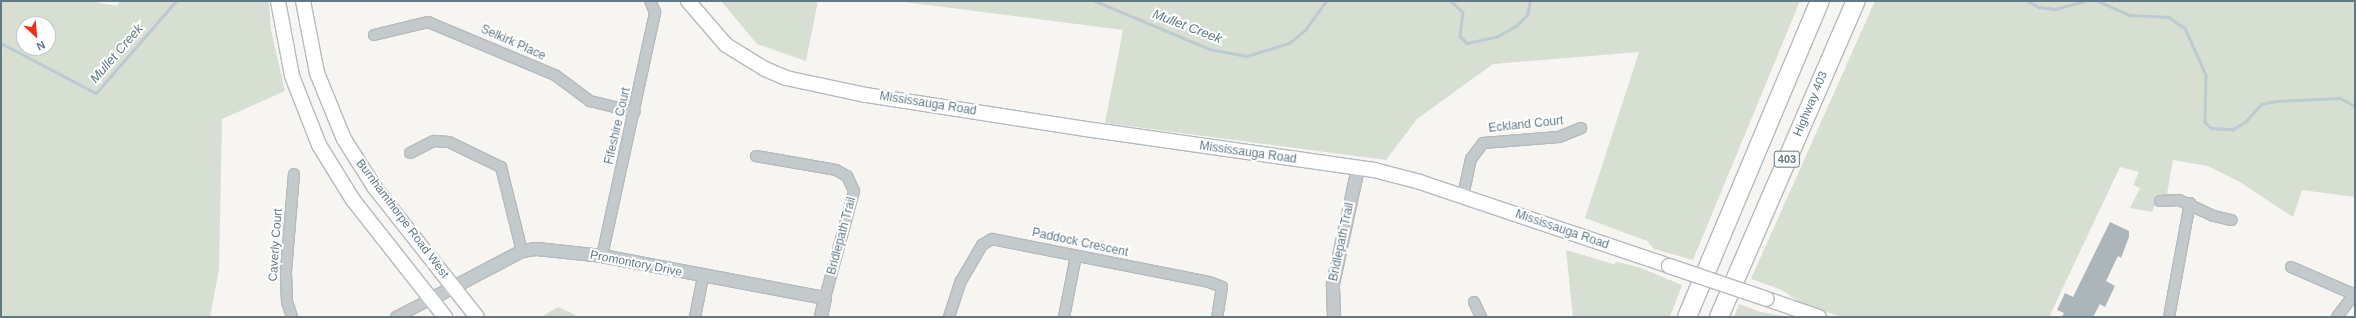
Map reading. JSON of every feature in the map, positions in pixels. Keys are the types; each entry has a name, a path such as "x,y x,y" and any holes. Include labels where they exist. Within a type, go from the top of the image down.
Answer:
{"highway":[{"name":"403","path":"1687,317 1820,1"},
{"name":"Highway 403","path":"1720,317 1856,1"}],"main road":[{"path":"278,1 292,76 319,145 354,200 445,317"},
{"name":"Burnhamthorpe Road West","path":"303,1 317,72 338,128 375,188 477,317"},
{"name":"Mississauga Road","path":"688,1 726,45 765,69 805,83 1115,134 1358,168 1400,177 1463,196 1819,317"}],"street":[{"name":"Fifeshire Court","path":"602,256 635,112 655,12 650,1"},
{"name":"Selkirk Place","path":"374,35 428,22 555,75 590,101 635,112"},
{"name":"Eckland Court","path":"1463,196 1471,159 1483,143 1559,137 1581,128"},
{"path":"410,153 434,141 449,142 501,168 522,252"},
{"name":"Bridlepath Trail","path":"756,156 836,170 847,176 854,191 821,317"},
{"name":"Bridlepath Trail","path":"1334,317 1333,284 1358,168"},
{"name":"Caverly Court","path":"292,317 287,302 286,271 294,174"},
{"path":"2160,201 2173,198 2190,203 2214,216 2232,220"},
{"path":"2169,317 2190,203"},
{"name":"Paddock Crescent","path":"948,317 961,281 982,245 992,239 1209,282 1222,287 1217,317"},
{"name":"Promontory Drive","path":"431,299 522,252 542,249 602,256 704,278 825,298"},
{"path":"1064,317 1076,256"},
{"path":"2291,267 2354,293 2337,317"},
{"path":"695,317 704,278"},
{"path":"396,317 431,299"},
{"path":"1474,302 1481,317"}],"shaded area":[{"path":"1,1 89,1 117,6 120,1 269,1 271,30 285,91 222,119 219,269 210,317 1,317"},
{"path":"721,1 818,1 806,61 757,44"},
{"path":"896,1 1800,1 1693,260 1654,249 1647,241 1585,218 1639,52 1493,64 1417,119 1386,160 1105,123 1123,30"},
{"path":"1875,1 2355,1 2355,197 2302,190 2293,217 2240,182 2208,166 2173,160 2167,194 2158,198 2152,212 2130,208 2140,188 2133,185 2139,172 2120,167 2049,317 1842,317 1802,304 1782,290 1751,279"},
{"path":"1566,250 1613,264 1618,262 1641,268 1682,285 1670,317 1573,317"},
{"path":"1739,304 1761,312 1789,317 1734,317"},
{"path":"558,307 580,317 541,317"}],"building":[{"path":"2110,222 2129,231 2129,237 2121,258 2118,256 2106,281 2115,286 2105,307 2100,304 2093,317 2062,317 2064,313 2057,310 2065,293 2073,297"}],"waterway":[{"name":"Mullet Creek","path":"1,43 96,93 176,1"},
{"name":"Mullet Creek","path":"1095,1 1210,49 1247,56 1289,43 1305,30 1326,1"},
{"name":"Mullet Creek","path":"1451,1 1463,12 1460,36 1467,43 1496,37 1516,26 1527,15 1530,1"},
{"name":"Mullet Creek","path":"2028,1 2039,7 2055,9 2084,1"},
{"name":"Mullet Creek","path":"2098,1 2130,15 2169,17 2185,28 2206,75 2205,122 2211,128 2233,129 2245,122 2261,104 2276,101 2340,98 2355,106"}]}
